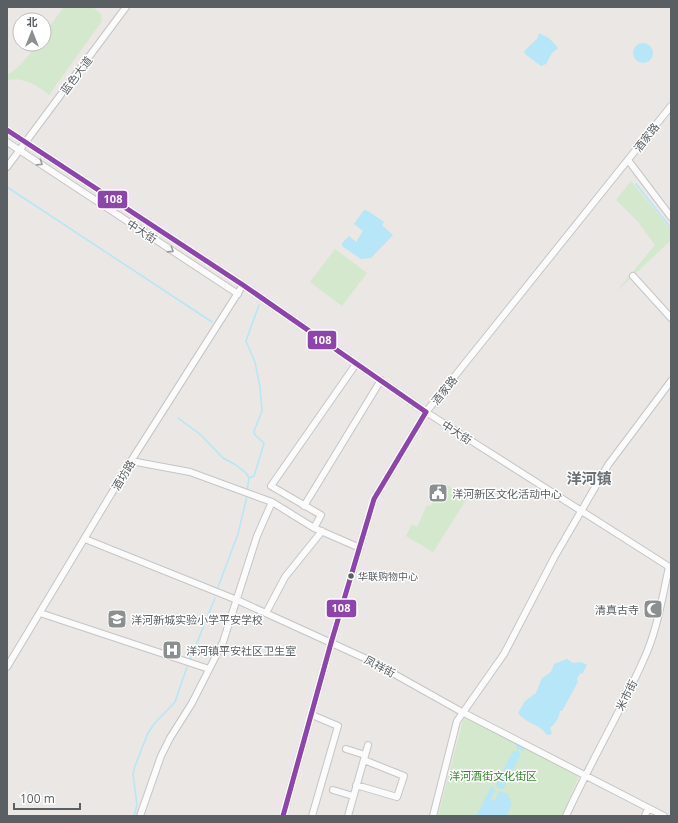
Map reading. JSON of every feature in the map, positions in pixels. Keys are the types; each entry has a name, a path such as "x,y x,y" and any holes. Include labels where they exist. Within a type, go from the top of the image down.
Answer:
{"street":[{"name":"蓝色大道","path":"7,167 126,7"},
{"name":"酒家路","path":"283,816 331,643 374,499 426,412 671,106"},
{"name":"中大街","path":"7,130 243,285 426,412 670,567"},
{"name":"中大街","path":"7,142 238,294"},
{"path":"628,160 671,216"},
{"path":"633,276 671,318"},
{"name":"酒坊路","path":"7,666 131,461 243,285"},
{"path":"314,528 321,515 272,486 356,364"},
{"path":"304,506 380,380"},
{"path":"433,816 457,721 504,654 539,584 608,465 671,381"},
{"path":"131,461 190,472 272,502 314,528 360,548"},
{"path":"140,816 161,756 223,642 257,536 272,502"},
{"path":"266,613 284,578 322,531"},
{"name":"凤祥街","path":"85,539 236,600 371,661 462,712 664,816"},
{"name":"米市街","path":"566,816 584,776 644,660 652,637 670,567"},
{"path":"40,613 209,669"},
{"path":"312,715 338,726 312,816"},
{"path":"349,816 353,796 368,744"},
{"path":"346,749 404,776 397,797 356,785"},
{"path":"333,790 353,796"},
{"path":"645,816 648,808"}],"green space":[{"path":"64,7 93,7 101,14 102,21 49,95 30,83 13,79 7,80 7,75 20,65 31,52 52,52 52,23"},
{"path":"631,181 671,230 671,240 616,292 655,245 638,222 616,200"},
{"path":"335,249 367,273 342,306 310,282"},
{"path":"441,482 468,497 433,552 406,536 412,524 417,527 427,505 431,506"},
{"name":"洋河酒街文化街区","path":"465,713 580,773 562,816 438,816"}],"water":[{"path":"539,33 549,38 558,48 552,53 546,64 541,66 525,54 524,51 537,39"},
{"path":"643,43 650,46 653,53 650,60 643,63 636,60 633,53 636,46"},
{"path":"364,210 368,211 384,222 382,225 393,235 371,258 361,259 342,246 342,243 349,236 356,242 363,231 354,224"},
{"path":"567,659 573,663 581,662 587,665 582,674 580,673 577,679 578,682 562,711 560,711 557,720 550,728 552,734 547,735 544,731 524,719 518,713 525,701 536,693 542,678 551,672 554,664"},
{"path":"518,742 525,746 523,751 519,749 518,752 521,754 503,789 500,789 496,785 513,751 517,751 518,748 515,747"},
{"path":"491,787 496,790 490,799 495,801 499,791 509,795 508,798 511,799 510,802 512,803 507,816 476,816"}],"waterway":[{"path":"636,184 671,228"},
{"path":"7,187 212,322"},
{"path":"249,478 254,476 264,443 255,435 254,431 262,411 260,387 255,362 246,341 259,305"},
{"path":"178,418 201,435 223,458 236,465 246,473 249,478 247,492"},
{"path":"218,587 238,534 247,496"},
{"path":"190,660 215,598"},
{"path":"134,816 137,805 133,774 135,766 148,733 154,724 175,702 187,667"}],"transit line":[{"name":"108","path":"7,130 243,285 426,412"},
{"name":"108","path":"283,816 331,643 374,499 426,412"}],"place":[{"name":"洋河新区文化活动中心","path":"438,493"},
{"name":"华联购物中心","path":"351,576"},
{"name":"清真古寺","path":"653,609"},
{"name":"洋河新城实验小学平安学校","path":"117,619"},
{"name":"洋河镇平安社区卫生室","path":"172,650"}],"district":[{"name":"洋河镇","path":"589,478"}]}
